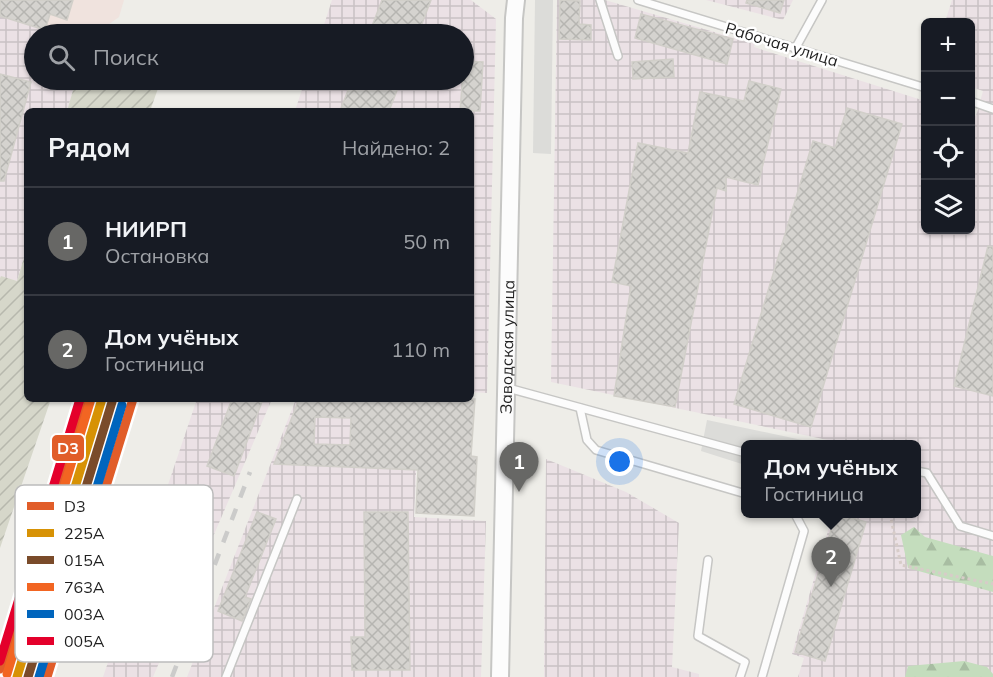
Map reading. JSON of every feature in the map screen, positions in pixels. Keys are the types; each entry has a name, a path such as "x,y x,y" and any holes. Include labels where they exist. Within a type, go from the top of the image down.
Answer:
{"street":[{"name":"Заводская улица","path":"511,0 514,18"},
{"name":"Заводская улица","path":"500,677 516,0"}],"lane":[{"path":"600,0 618,56"},
{"name":"Рабочая улица","path":"638,0 921,87"},
{"path":"795,49 822,0"},
{"path":"975,103 993,109"},
{"path":"506,387 741,452"},
{"path":"580,408 587,440 596,450 741,493"},
{"path":"921,472 927,473 960,526 993,536"},
{"path":"226,677 297,499"},
{"path":"762,677 804,531 798,518"},
{"path":"708,560 698,636 745,662 740,677"}],"path":[{"path":"891,518 901,565 993,584"}],"shaded area":[{"path":"0,0 124,0 119,17 109,24 29,24 0,16"},
{"path":"332,0 471,0 496,19 487,393 474,392 474,108 296,108 302,90 474,90 474,24 324,24"},
{"path":"535,0 553,0 551,154 533,153"},
{"path":"557,0 605,0 755,44 754,47 921,100 921,234 975,234 975,116 983,91 975,88 975,18 946,18 952,0 993,0 993,677 798,677 804,658 792,654 832,518 921,518 921,440 828,440 551,382"},
{"path":"706,0 793,0 783,20"},
{"path":"0,16 29,24 24,24 24,90 73,90 68,108 24,108 24,258 17,281 0,278"},
{"path":"73,90 157,90 151,108 68,108"},
{"path":"24,258 24,402 50,402 22,485 15,485 15,504 0,548 0,278 1,276 17,281"},
{"path":"196,402 271,402 213,537 213,485 168,485"},
{"path":"295,402 426,402 417,453 414,517 486,521 481,677 187,677 193,662 213,662 213,611"},
{"path":"707,420 802,440 741,440 741,464 701,451"},
{"path":"546,459 626,492 679,523 672,667 699,674 699,677 544,677"},
{"path":"108,662 159,662 153,677 103,677"}],"green space":[{"path":"914,527 925,537 993,556 993,592 908,568 901,535"},
{"path":"964,661 987,667 993,677 905,677 908,666"}],"building":[{"path":"0,0 73,0 67,20 50,14 47,24 26,24 0,16"},
{"path":"382,0 431,0 422,24 373,24"},
{"path":"560,0 580,1 579,24 591,25 591,40 559,39"},
{"path":"747,0 784,0 780,13 746,3"},
{"path":"641,14 733,39 727,64 635,38"},
{"path":"673,59 674,77 633,79 632,62"},
{"path":"474,62 483,62 480,111 474,111 474,108 460,108 462,90 474,90"},
{"path":"0,74 24,80 24,90 29,90 4,181 0,181"},
{"path":"749,81 781,89 758,185 726,177 726,191 717,188 675,407 614,396 631,286 612,282 638,143 688,153 700,92 744,101"},
{"path":"348,90 397,90 390,108 341,108"},
{"path":"847,108 902,124 811,427 734,404 813,141 835,148"},
{"path":"988,246 993,247 993,396 954,386"},
{"path":"475,399 471,456 477,457 474,516 416,513 418,470 274,464 298,402 474,402","holes":["315,417 351,418 350,445 314,444"]},
{"path":"231,402 262,402 234,476 207,466"},
{"path":"257,512 276,519 245,597 251,599 242,621 218,611"},
{"path":"364,512 408,512 410,670 352,670 351,637 365,637"},
{"path":"835,518 853,518 866,522 825,661 795,652"}],"railway":[{"path":"213,569 250,472"},
{"path":"172,677 178,662"}],"transit line":[{"name":"005А","path":"54,485 79,402"},
{"name":"D3","path":"57,485 82,402"},
{"name":"763А","path":"65,485 90,402"},
{"name":"225А","path":"76,485 101,402"},
{"name":"015А","path":"87,485 112,402"},
{"name":"D3","path":"106,485 132,402"},
{"name":"003А","path":"98,485 122,405"},
{"name":"005А","path":"0,661 15,612"},
{"name":"D3","path":"0,669 15,620"},
{"name":"763А","path":"7,674 15,648"},
{"name":"225А","path":"17,677 22,662"},
{"name":"015А","path":"28,677 33,662"},
{"name":"003А","path":"39,677 44,662"},
{"name":"D3","path":"47,677 52,662"}],"place":[{"name":"НИИРП","path":"519,492"},
{"name":"Дом учёных","path":"831,587"}]}
